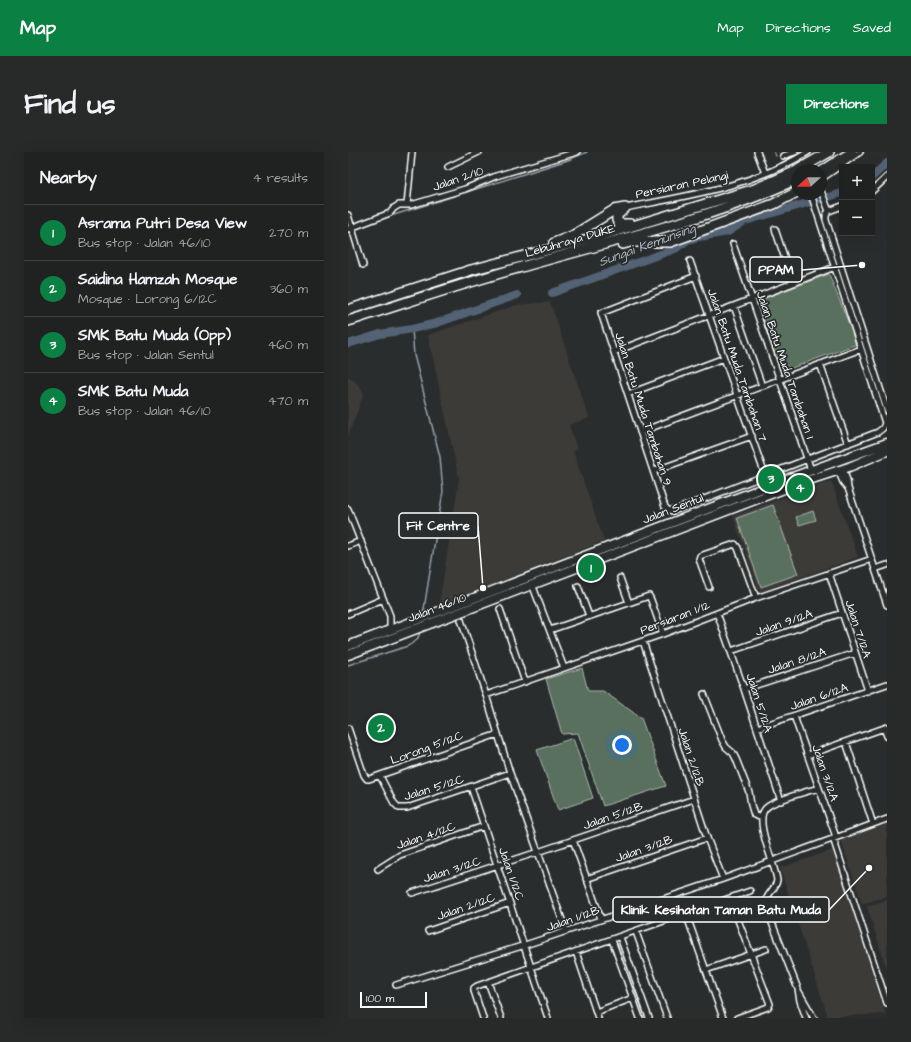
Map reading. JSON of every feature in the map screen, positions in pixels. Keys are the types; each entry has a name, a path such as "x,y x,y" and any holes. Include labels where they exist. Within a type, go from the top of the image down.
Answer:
{"highway":[{"name":"Lebuhraya DUKE","path":"808,164 829,152"},
{"path":"825,164 844,152"},
{"path":"827,168 852,152"},
{"name":"Lebuhraya DUKE","path":"348,310 471,270 593,238 755,189 791,173"},
{"name":"Lebuhraya DUKE","path":"348,321 528,265 710,213 756,197 791,182"},
{"path":"528,265 632,242 668,242 774,204 791,195"},
{"path":"625,208 617,215 618,222 623,224 637,224"},
{"path":"527,255 572,236 614,210 625,208"}],"main road":[{"path":"802,482 811,470 887,443"},
{"path":"802,482 887,451"},
{"path":"840,468 845,457"},
{"path":"831,463 840,468"},
{"path":"811,470 824,474"},
{"name":"Jalan Sentul","path":"578,558 811,470"},
{"name":"Jalan Sentul","path":"602,558 802,482"},
{"name":"Jalan 46/10","path":"348,655 413,626 578,558"},
{"name":"Jalan 46/10","path":"431,619 602,558"},
{"name":"Jalan 46/10","path":"348,646 403,625 413,626"}],"street":[{"path":"407,205 412,152"},
{"path":"448,167 479,152"},
{"name":"Jalan 2/10","path":"350,229 390,213 399,205 407,205 465,189 496,176 577,152"},
{"path":"757,152 765,173"},
{"path":"783,156 795,152"},
{"name":"Persiaran Pelangi","path":"625,208 715,190 781,167 808,152"},
{"path":"827,175 860,152"},
{"path":"875,188 887,177"},
{"path":"812,200 887,410"},
{"path":"765,475 878,432 883,428 885,423 861,349 837,266 826,220 828,209 824,200"},
{"path":"828,209 839,207"},
{"path":"348,215 350,229 363,265"},
{"path":"775,229 793,283"},
{"name":"Jalan Batu Muda Tambahan 1","path":"733,244 811,470"},
{"name":"Jalan Batu Muda Tambahan 7","path":"690,261 765,475"},
{"path":"614,352 837,266"},
{"name":"Jalan Batu Muda Tambahan 9","path":"696,276 601,313 665,507 668,510 676,510 765,475"},
{"path":"734,306 762,386"},
{"path":"640,432 861,349"},
{"path":"628,394 724,358"},
{"path":"820,364 848,444"},
{"path":"654,472 752,436"},
{"path":"840,468 843,482 848,488 887,605"},
{"path":"348,508 390,616 390,626 386,632"},
{"path":"348,546 361,541"},
{"path":"709,587 699,559 700,556 735,544 738,548 756,598"},
{"name":"Persiaran 1/12","path":"486,695 663,634 756,598 872,559"},
{"path":"875,569 887,565"},
{"name":"Jalan 7/12A","path":"829,573 868,691"},
{"path":"620,578 629,603"},
{"path":"532,584 564,668"},
{"path":"578,586 590,616"},
{"path":"550,630 649,596 652,600 663,634"},
{"path":"348,614 383,599"},
{"path":"500,609 525,682"},
{"name":"Jalan 5/12A","path":"717,613 781,800"},
{"name":"Jalan 9/12A","path":"731,651 842,613"},
{"path":"390,616 399,625 403,625"},
{"path":"461,620 510,773 566,931"},
{"name":"Jalan 2/12B","path":"643,641 707,838 723,879"},
{"name":"Jalan 8/12A","path":"744,689 855,653"},
{"name":"Jalan 6/12A","path":"757,728 887,684"},
{"path":"704,694 722,740 736,759 749,792 752,811 754,815 762,818"},
{"name":"Jalan 3/12A","path":"794,716 835,837 887,1003"},
{"name":"Lorong 5/12C","path":"348,728 364,775 367,779 380,776 498,734"},
{"path":"808,755 886,728 887,736"},
{"path":"846,742 874,824"},
{"name":"Jalan 5/12C","path":"380,776 394,803 399,808 407,808 510,773"},
{"name":"Jalan 1/12C","path":"471,787 525,945 548,1018"},
{"path":"806,1018 798,989 765,905 767,898 777,883 777,875 764,836 762,818 765,807 781,800 819,788"},
{"name":"Jalan 5/12B","path":"498,866 694,799"},
{"name":"Jalan 1/12B","path":"396,985 525,945 723,879 887,819"},
{"name":"Jalan 4/12C","path":"378,870 400,855 484,826"},
{"name":"Jalan 3/12B","path":"586,879 707,838"},
{"path":"573,840 601,919"},
{"name":"Jalan 3/12C","path":"412,893 498,866"},
{"path":"483,1018 474,988 750,891"},
{"path":"730,898 770,1006 737,1018"},
{"name":"Jalan 2/12C","path":"428,931 510,902"},
{"path":"686,914 723,1018"},
{"path":"636,932 667,1018"},
{"path":"620,937 649,1018"},
{"path":"612,940 640,1018"},
{"path":"706,970 766,950"},
{"path":"576,952 598,1018"},
{"path":"488,982 501,1018"},
{"path":"630,991 638,988"},
{"path":"798,989 814,1018"},
{"path":"596,1012 633,998"}],"shaded area":[{"path":"550,302 589,418 569,425 577,449 573,451 604,541 439,605 459,479 428,335 517,305"},
{"path":"348,376 355,381 364,393 348,436"},
{"path":"831,481 858,557 760,592 733,516"},
{"path":"887,824 887,896 862,904 841,840"},
{"path":"833,850 885,1014 828,1017 780,868"},
{"path":"887,900 887,970 867,906"}],"green space":[{"path":"829,274 857,344 781,372 757,301"},
{"path":"773,505 798,574 761,587 737,518"},
{"path":"813,511 816,520 799,525 796,517"},
{"path":"582,668 588,691 603,691 641,718 666,786 603,806 578,733 562,734 546,679"},
{"path":"573,738 593,798 558,810 537,750"}],"waterway":[{"path":"394,215 568,160 587,152"},
{"path":"774,152 776,156"},
{"name":"Sungai Kemunsing","path":"875,174 887,163"},
{"name":"Sungai Kemunsing","path":"552,293 675,249 688,240 728,232 745,221 839,194"},
{"name":"Sungai Kemunsing","path":"348,344 380,334 437,323 517,295"},
{"path":"412,329 414,355 440,457 443,491 423,615"},
{"path":"348,665 408,646 417,640 421,630"}],"place":[{"name":"PPAM","path":"862,265"},
{"name":"SMK Batu Muda (Opp)","path":"771,479"},
{"name":"SMK Batu Muda","path":"800,488"},
{"name":"Asrama Putri Desa View","path":"591,568"},
{"name":"Fit Centre","path":"483,588"},
{"name":"Saidina Hamzah Mosque","path":"381,728"},
{"name":"Klinik Kesihatan Taman Batu Muda","path":"869,868"}]}
